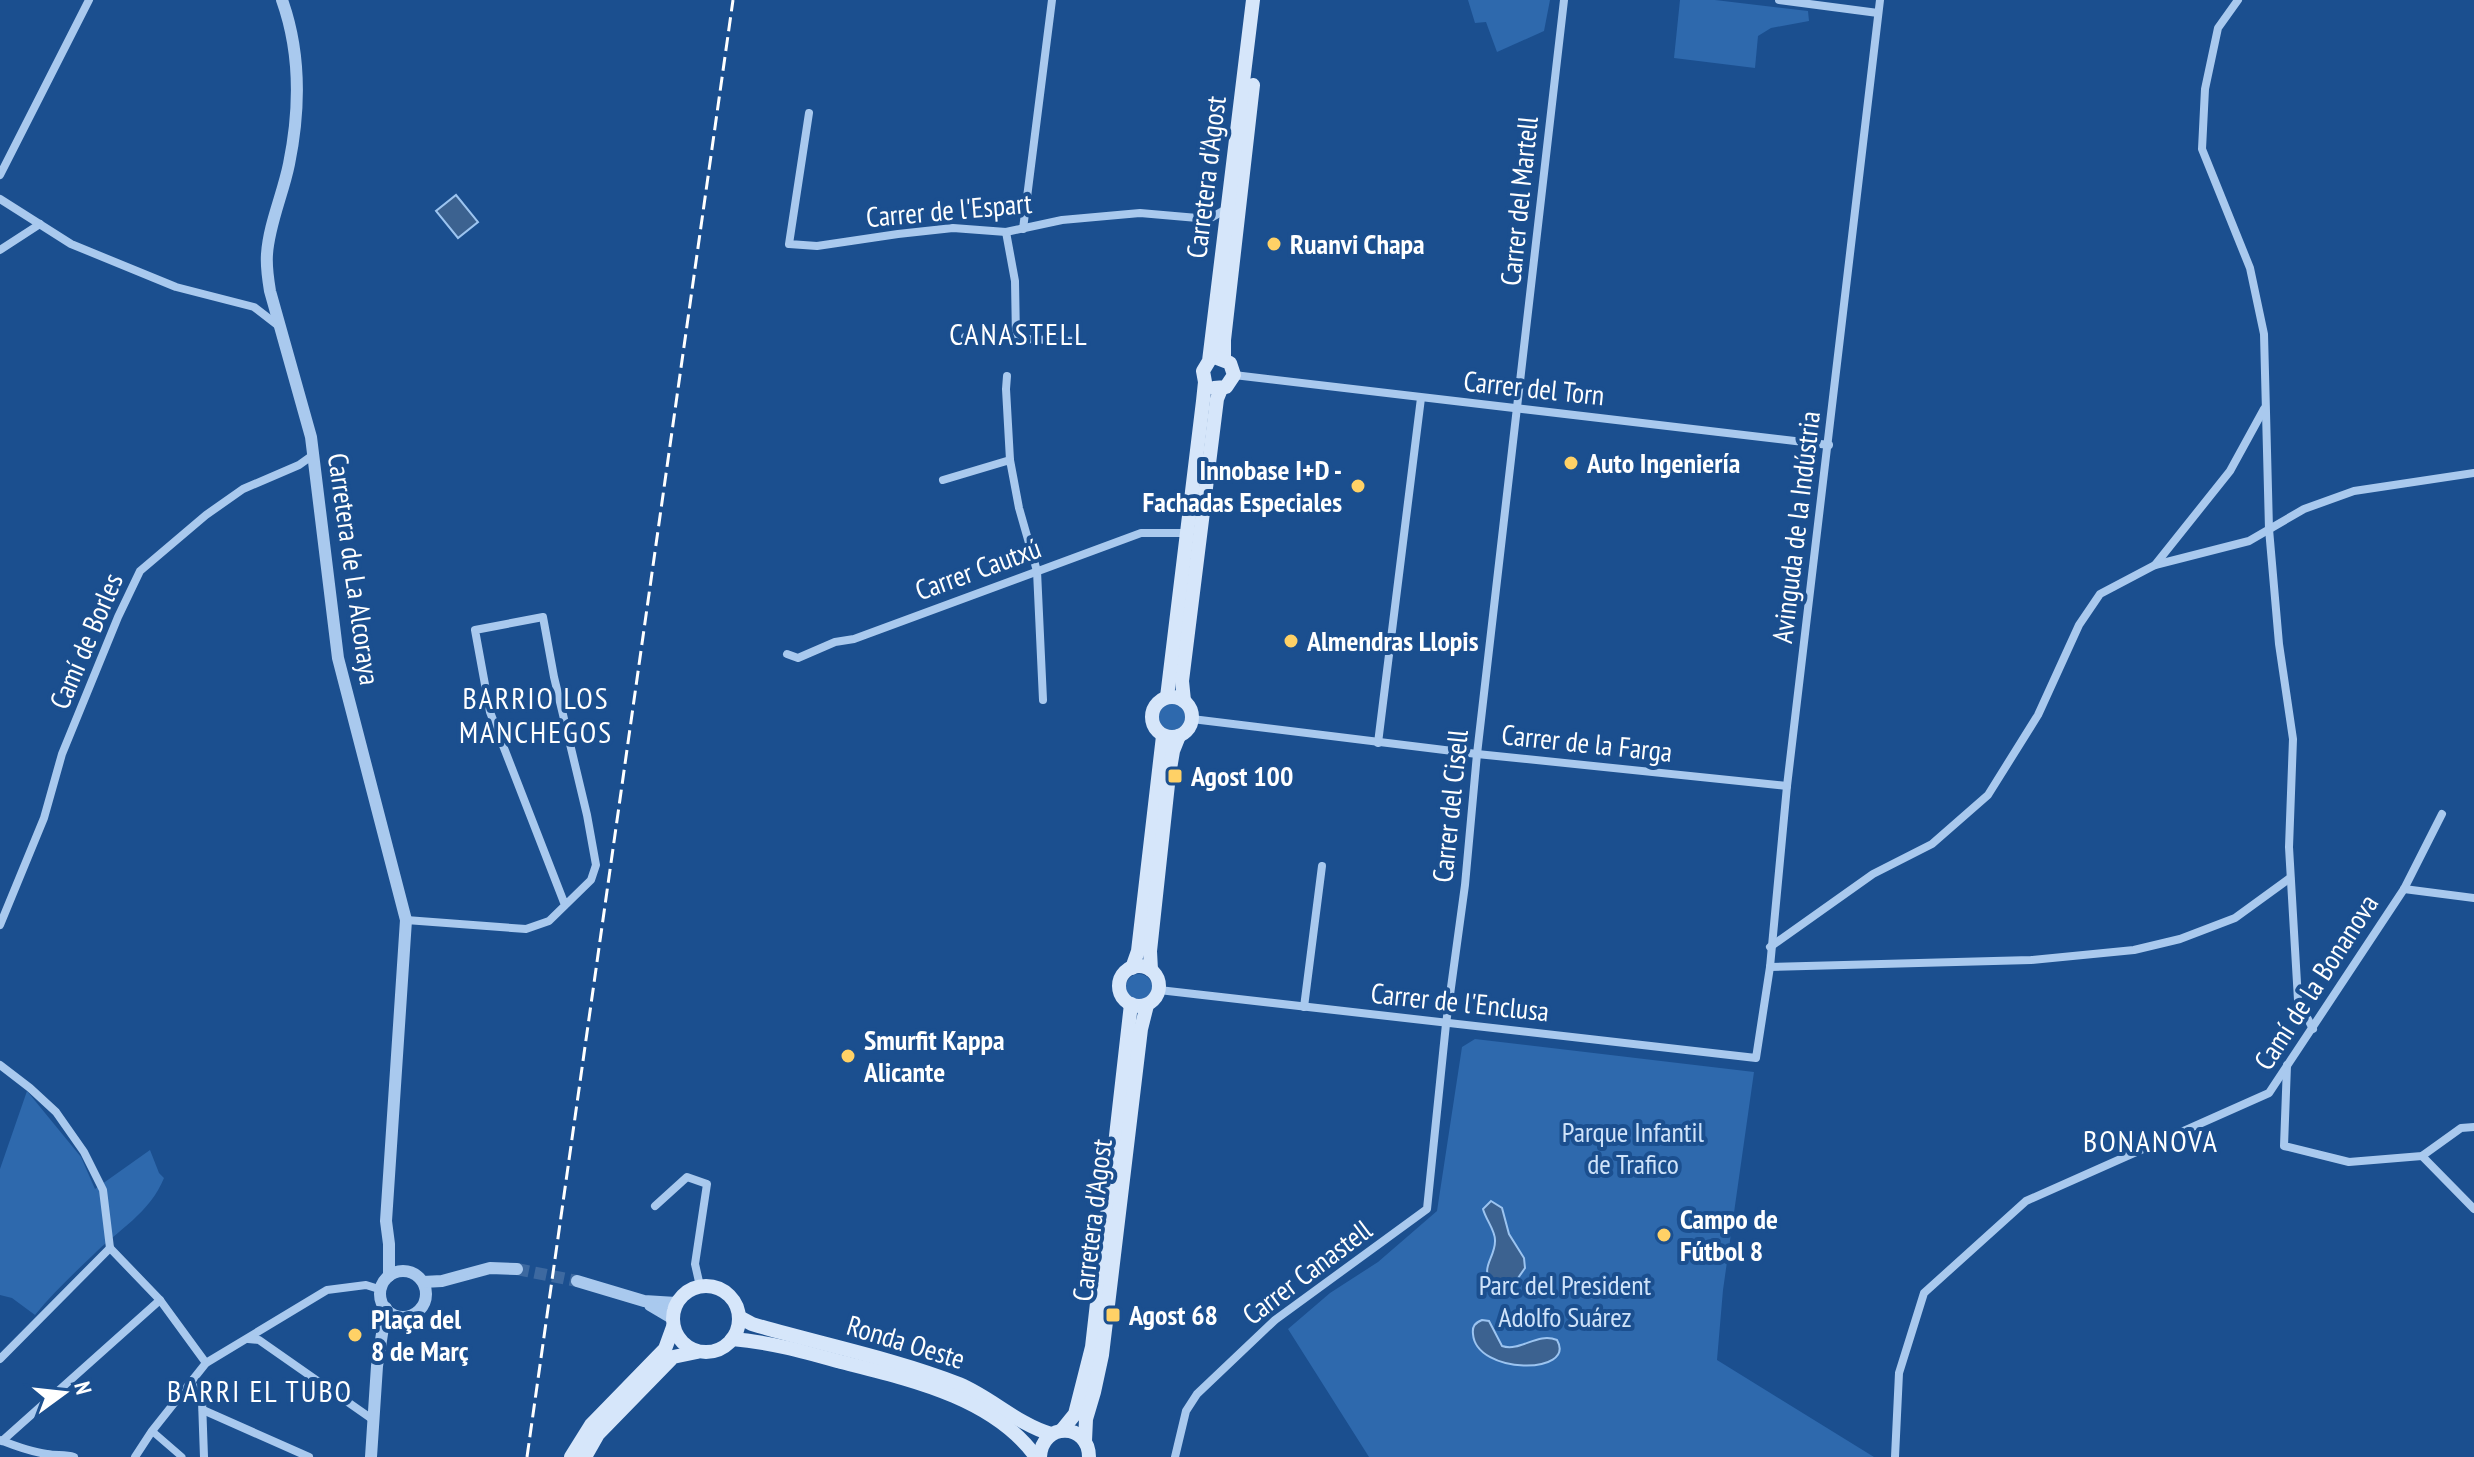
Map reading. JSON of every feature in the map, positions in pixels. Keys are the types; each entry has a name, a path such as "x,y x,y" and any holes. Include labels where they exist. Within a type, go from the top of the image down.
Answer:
{"main road":[{"name":"Carretera d'Agost","path":"1217,360 1225,236 1253,0"},
{"name":"Carretera d'Agost","path":"1217,360 1224,340 1262,0"},
{"path":"1167,697 1205,382 1203,371 1217,360 1233,368 1230,384 1221,389 1212,388 1205,382"},
{"path":"1184,701 1182,681 1217,399 1221,389"},
{"path":"1151,970 1150,951 1169,775 1179,736 1190,726 1192,719 1184,701 1167,697 1157,704 1152,715 1154,727 1163,736 1179,736"},
{"path":"1132,968 1138,951 1163,736"},
{"path":"1139,966 1151,970 1156,976 1157,996 1147,1005 1131,1004 1121,995 1120,982 1126,971 1139,966"},
{"name":"Carretera d'Agost","path":"1038,1457 1041,1447 1075,1414 1092,1347 1131,1004"},
{"name":"Carretera d'Agost","path":"1085,1441 1086,1419 1102,1355 1141,1029 1147,1005"},
{"path":"571,1457 591,1425 665,1349 676,1303 686,1292 700,1286 718,1288 728,1294 737,1307 739,1317 732,1339"},
{"name":"Ronda Oeste","path":"739,1317 752,1324 960,1385 1032,1428 1075,1432 1085,1441"},
{"path":"672,1323 680,1342 697,1352"},
{"name":"Ronda Oeste","path":"585,1457 598,1434 673,1357 712,1352 732,1339 776,1345 944,1391 995,1418 1024,1439 1038,1457"},
{"path":"1085,1441 1089,1457"}],"street":[{"path":"0,175 89,0"},
{"name":"Carretera de La Alcoraya","path":"282,0 290,23 298,99 290,162 267,252 270,291 311,437 338,658 406,920 386,1221 389,1276"},
{"path":"1023,229 1052,0"},
{"name":"Carrer del Martell","path":"1519,408 1564,0"},
{"path":"1779,0 1878,13"},
{"name":"Avinguda de la Indústria","path":"1756,1058 1770,967 1787,786 1880,0"},
{"path":"2238,0 2218,28 2205,89 2202,149 2250,268 2264,334 2269,529 2279,644 2293,739 2290,878 2298,1000 2313,1029"},
{"name":"Carrer de l'Espart","path":"809,113 789,244 817,246 953,228 1006,232 1062,220 1140,213 1209,219"},
{"path":"0,199 71,244 176,287 254,307 280,328"},
{"path":"1225,236 1209,219 1228,208"},
{"path":"0,250 40,224"},
{"path":"1006,232 1015,281 1016,339"},
{"path":"965,337 1078,341"},
{"name":"Carrer del Torn","path":"1234,375 1829,445"},
{"path":"1007,376 1010,460 1019,508 1037,571 1043,700"},
{"path":"1378,743 1421,398"},
{"path":"2155,565 2230,471 2265,406"},
{"name":"Carrer del Cisell","path":"1427,1209 1519,408"},
{"name":"Camí de Borles","path":"0,925 44,818 62,754 140,571 206,515 243,489 299,465 313,455"},
{"path":"943,480 1010,460"},
{"path":"1770,947 1873,874 1932,844 1988,795 2038,715 2079,625 2100,594 2155,565 2249,541 2304,509 2354,491 2474,473"},
{"name":"Carrer Cautxú","path":"787,654 798,658 835,642 854,639 1141,533 1187,533"},
{"path":"406,920 526,929 549,921 591,880 596,865 587,815 543,617 475,630 490,712 565,905"},
{"name":"Carrer de la Farga","path":"1192,719 1378,743 1787,786"},
{"name":"Camí de la Bonanova","path":"1895,1457 1899,1373 1924,1293 2026,1201 2269,1093 2404,889 2442,814"},
{"path":"1304,1007 1322,866"},
{"path":"1770,967 2031,960 2134,950 2180,939 2235,918 2290,878"},
{"path":"2404,889 2474,898"},
{"name":"Carrer de l'Enclusa","path":"1159,990 1756,1058"},
{"path":"2287,1064 2284,1146 2349,1162 2422,1156 2461,1128 2474,1127"},
{"path":"0,1065 56,1112 84,1152 103,1190 110,1248 160,1300 206,1363"},
{"path":"2422,1156 2474,1209"},
{"path":"655,1206 687,1177 707,1184 695,1264 700,1286"},
{"name":"Carrer Canastell","path":"1175,1457 1186,1411 1197,1394 1275,1320 1427,1209"},
{"name":"Carretera de La Alcoraya","path":"389,1244 405,1270"},
{"path":"0,1359 110,1248"},
{"path":"425,1287 490,1268 517,1269"},
{"path":"405,1270 417,1275 425,1287 424,1302 411,1315 398,1316 386,1308 382,1290 389,1276 405,1270"},
{"path":"577,1281 644,1301 676,1303"},
{"path":"135,1457 206,1363 327,1290 366,1285 382,1290"},
{"path":"74,1457 70,1454 35,1452 1,1440 160,1300"},
{"path":"644,1301 672,1323"},
{"path":"371,1457 372,1419 386,1308"},
{"path":"381,1338 398,1316"},
{"path":"248,1339 259,1340 372,1419"},
{"path":"191,1382 202,1405 204,1457"},
{"path":"202,1405 309,1457"},
{"path":"152,1431 180,1455"},
{"path":"166,1457 180,1455"}],"green space":[{"path":"1468,0 1550,0 1544,31 1497,52 1486,22 1475,23"},
{"path":"1680,0 1715,0 1808,11 1809,21 1771,28 1758,36 1755,68 1674,58"},
{"path":"1172,704 1181,708 1185,717 1181,726 1172,730 1163,726 1159,717 1163,708"},
{"path":"1139,974 1148,978 1152,987 1148,996 1139,1000 1130,996 1126,987 1130,978"},
{"name":"Parc del President Adolfo Suárez","path":"1475,1039 1754,1072 1723,1290 1717,1360 1874,1457 1369,1457 1288,1329 1330,1293 1378,1262 1437,1211 1462,1047"},
{"path":"27,1091 81,1157 95,1189 150,1150 164,1178 142,1211 77,1270 35,1315 12,1298 0,1295 0,1169"}],"shaded area":[{"path":"456,195 478,222 458,238 436,211"},
{"path":"1491,1201 1502,1208 1509,1234 1524,1258 1525,1268 1516,1281 1501,1286 1488,1276 1487,1271 1495,1240 1483,1209"},
{"path":"1482,1320 1489,1321 1502,1346 1550,1338 1557,1340 1559,1351 1553,1360 1524,1366 1490,1357 1478,1347 1473,1334 1474,1325"}],"tunnel":[{"path":"517,1269 577,1281"}],"railway":[{"path":"527,1457 733,0"}],"place":[{"name":"Ruanvi Chapa","path":"1274,244"},
{"name":"Auto Ingeniería","path":"1571,463"},
{"name":"Innobase I+D - Fachadas Especiales","path":"1358,486"},
{"name":"Almendras Llopis","path":"1291,641"},
{"name":"Agost 100","path":"1175,776"},
{"name":"Smurfit Kappa Alicante","path":"848,1056"},
{"name":"Campo de Fútbol 8","path":"1664,1235"},
{"name":"Agost 68","path":"1113,1315"},
{"name":"Plaça del 8 de Març","path":"355,1335"}],"district":[{"name":"CANASTELL","path":"1019,335"},
{"name":"BARRIO LOS MANCHEGOS","path":"536,716"},
{"name":"BONANOVA","path":"2151,1142"},
{"name":"BARRI EL TUBO","path":"260,1392"}],"park label":[{"name":"Parque Infantil de Trafico","path":"1633,1148"}]}
